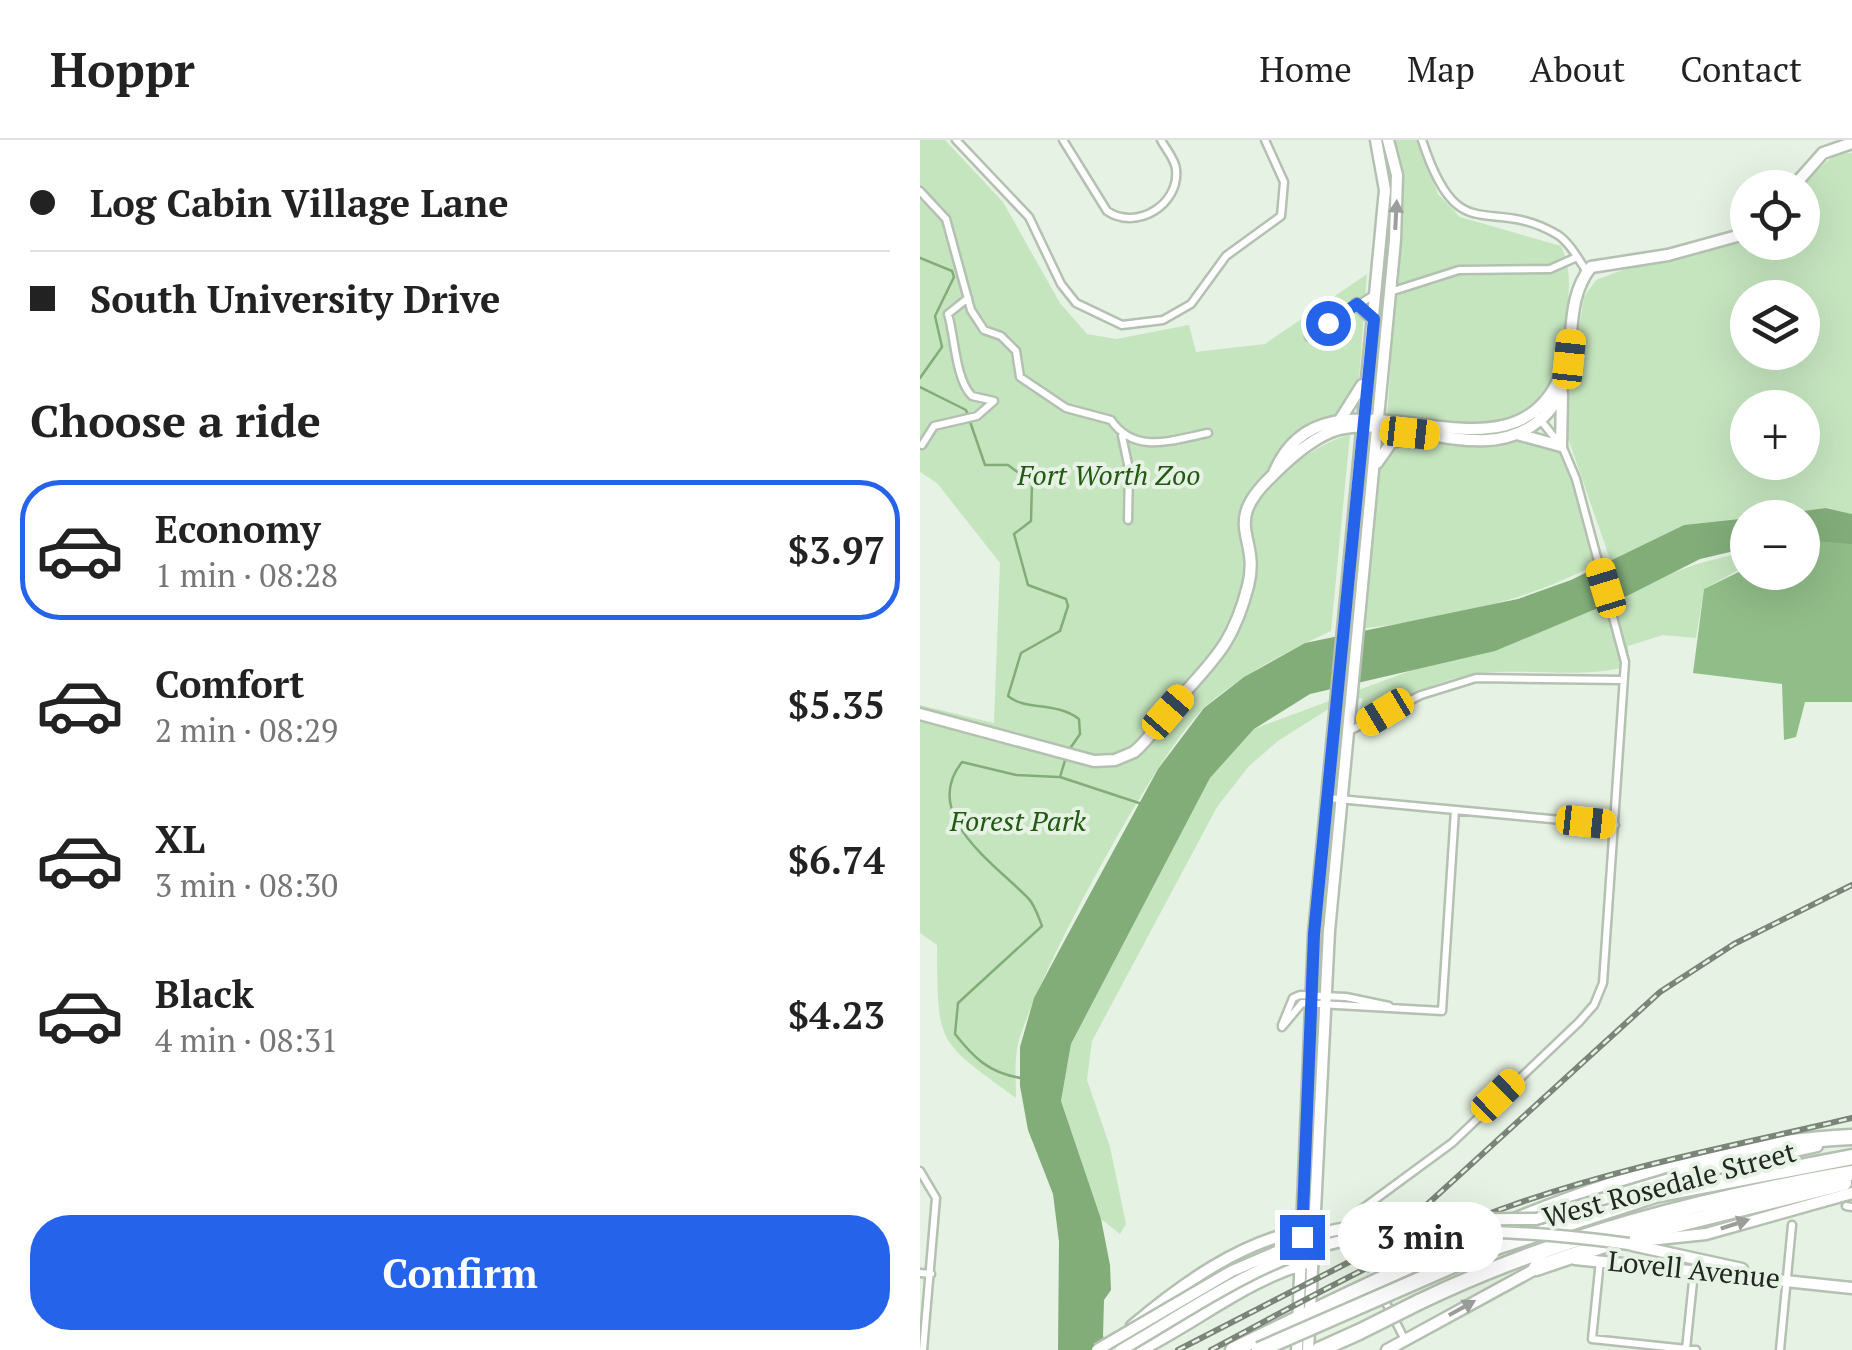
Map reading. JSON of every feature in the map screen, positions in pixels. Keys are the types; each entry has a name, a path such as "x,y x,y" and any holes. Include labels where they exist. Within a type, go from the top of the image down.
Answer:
{"highway":[{"path":"1233,1350 1374,1280 1502,1224 1734,1154 1852,1138"},
{"path":"1259,1350 1490,1249 1582,1216 1672,1191 1852,1158"},
{"path":"1323,1350 1496,1268 1651,1215 1852,1173"},
{"path":"1536,1268 1646,1232 1852,1181"},
{"path":"1282,1350 1371,1303"}],"main road":[{"path":"1307,1263 1302,1229 1311,999 1333,706 1385,190 1376,140"},
{"path":"1308,1350 1304,1317 1307,1263 1316,1227 1325,1000 1349,696 1398,188 1388,140"},
{"path":"1808,170 1823,153 1852,143"},
{"path":"1340,420 1482,440 1514,434 1561,446 1563,388 1576,289 1587,272 1596,265 1668,254 1730,237"},
{"path":"1357,304 1374,319"},
{"path":"920,714 1099,761 1134,752 1219,658 1230,639 1250,575 1242,528 1244,512 1302,438 1340,420 1358,397 1372,336"},
{"path":"1377,425 1484,430 1514,424 1537,416 1569,359"},
{"path":"1514,434 1563,388"},
{"path":"1274,474 1322,436 1364,423"},
{"path":"1371,478 1391,443 1406,436 1433,435"},
{"path":"1333,706 1335,725 1346,733"},
{"path":"1308,1100 1313,1144 1320,1149"},
{"name":"West Rosedale Street","path":"1097,1350 1232,1272 1322,1233 1386,1220 1536,1219 1676,1177 1852,1138"},
{"path":"1306,1148 1313,1158 1313,1201 1317,1205"},
{"path":"1634,1242 1706,1234 1852,1193"},
{"path":"1281,1235 1296,1222 1304,1194"},
{"path":"1120,1336 1179,1286 1246,1249 1316,1227"},
{"name":"West Rosedale Street","path":"1121,1350 1251,1275 1324,1245 1405,1231 1634,1242 1787,1278"},
{"name":"Lovell Avenue","path":"1388,1350 1536,1268 1571,1260 1600,1259 1852,1288"},
{"path":"1141,1350 1216,1310 1235,1294 1307,1263"},
{"path":"1296,1350 1304,1317"}],"street":[{"path":"956,140 1028,216 1061,284 1076,303 1095,316 1136,325 1178,313 1199,297 1226,256 1270,228 1284,209 1286,190 1265,140"},
{"path":"1063,140 1107,212 1138,218 1157,209 1174,185 1175,165 1160,140"},
{"path":"1422,140 1440,186 1462,209 1543,228 1562,238 1587,272"},
{"path":"920,191 946,219 968,298 984,330 1001,336 1016,352 1020,376 1066,408 1098,413 1111,420 1121,435 1129,469 1128,520"},
{"path":"1390,292 1459,270 1550,269 1577,258"},
{"path":"1309,337 1376,293"},
{"path":"922,445 934,426 978,416 994,401 972,396 965,389 956,354 956,331 948,318 952,308 968,298"},
{"path":"1359,1250 1355,1234 1358,1212 1452,1142 1594,1005 1603,983 1625,662 1576,479 1561,446 1537,416"},
{"path":"1121,435 1139,443 1208,433"},
{"path":"1346,733 1420,695 1476,678 1623,680"},
{"path":"1326,798 1615,825"},
{"path":"1311,999 1300,1005 1282,1027 1293,998 1374,1001 1394,1009 1442,1011 1455,810"},
{"path":"920,1172 936,1198 923,1350"},
{"path":"1780,1350 1792,1225"},
{"path":"1600,1259 1592,1339 1696,1350"},
{"path":"1685,1350 1694,1271"},
{"path":"920,1273 931,1274"},
{"path":"1374,1280 1405,1340"}],"green space":[{"path":"920,140 945,140 1003,202 1060,303 1087,334 1116,339 1189,325 1196,352 1265,344 1367,274 1358,391 1342,413 1288,445 1242,509 1240,528 1262,497 1301,459 1350,434 1331,631 1266,664 1207,705 1159,767 1072,920 1029,1013 1018,1044 1016,1098 970,1063 946,1037 938,1003 937,945 920,933 920,705 994,723 1000,563 937,483 920,472"},
{"path":"1393,140 1418,140 1438,194 1460,217 1561,246 1568,266 1569,287 1558,366 1545,393 1527,410 1505,420 1480,424 1387,418 1402,194"},
{"path":"1852,153 1852,514 1820,509 1820,500 1730,500 1730,520 1684,525 1611,562 1563,424 1584,297 1596,280 1625,269 1730,244 1730,260 1820,260 1818,170 1835,154"},
{"path":"1383,435 1451,444 1526,439 1549,445 1559,453 1573,477 1594,565 1538,590 1480,608 1359,629"},
{"path":"1730,555 1730,574 1704,589 1696,638 1663,635 1628,646 1629,666 1613,670 1496,672 1459,677 1424,689 1356,722 1363,699 1349,696 1278,741 1249,766 1217,807 1092,1041 1087,1080 1110,1147 1126,1224 1120,1234 1101,1219 1061,1101 1071,1044 1210,778 1254,729 1697,564"}],"shaded area":[{"path":"1820,509 1852,514 1852,544 1820,541"},
{"path":"1730,520 1730,552 1700,559 1629,595 1495,651 1310,694 1254,729 1210,778 1071,1044 1061,1101 1101,1219 1110,1265 1111,1290 1104,1300 1103,1336 1109,1350 1058,1350 1059,1242 1053,1194 1028,1130 1020,1086 1020,1047 1034,998 1060,949 1158,769 1204,708 1244,677 1305,643 1518,599 1571,580 1684,525"},
{"path":"1820,532 1852,539 1852,702 1805,702 1796,737 1784,740 1782,684 1693,673 1704,589 1730,576 1730,590 1820,590"}],"waterway":[{"path":"920,258 952,271 954,277 935,316 942,347 920,378"},
{"path":"920,387 966,410 985,465 1008,465 1032,483 1031,521 1014,534 1028,585 1066,599 1068,606 1060,631 1021,653 1008,696 1015,701 1061,710 1079,719 1080,734 1069,750"},
{"path":"1066,757 1060,777 1142,804"},
{"path":"1021,1078 991,1068 962,1043 955,1034 958,1003 1042,926 1030,901 966,837 950,801 951,782 962,762 1016,775 1058,777"}],"tunnel":[{"path":"1359,1251 1373,1278"}],"railway":[{"path":"1178,1350 1359,1257 1398,1231 1660,992 1734,944 1852,885"},
{"path":"1211,1350 1398,1253 1513,1205 1639,1167 1852,1118"}],"route":[{"path":"1302,1237 1314,934 1342,609 1374,319 1357,304 1328,323"}],"park label":[{"name":"Fort Worth Zoo","path":"1109,474"},
{"name":"Forest Park","path":"1018,820"}]}
